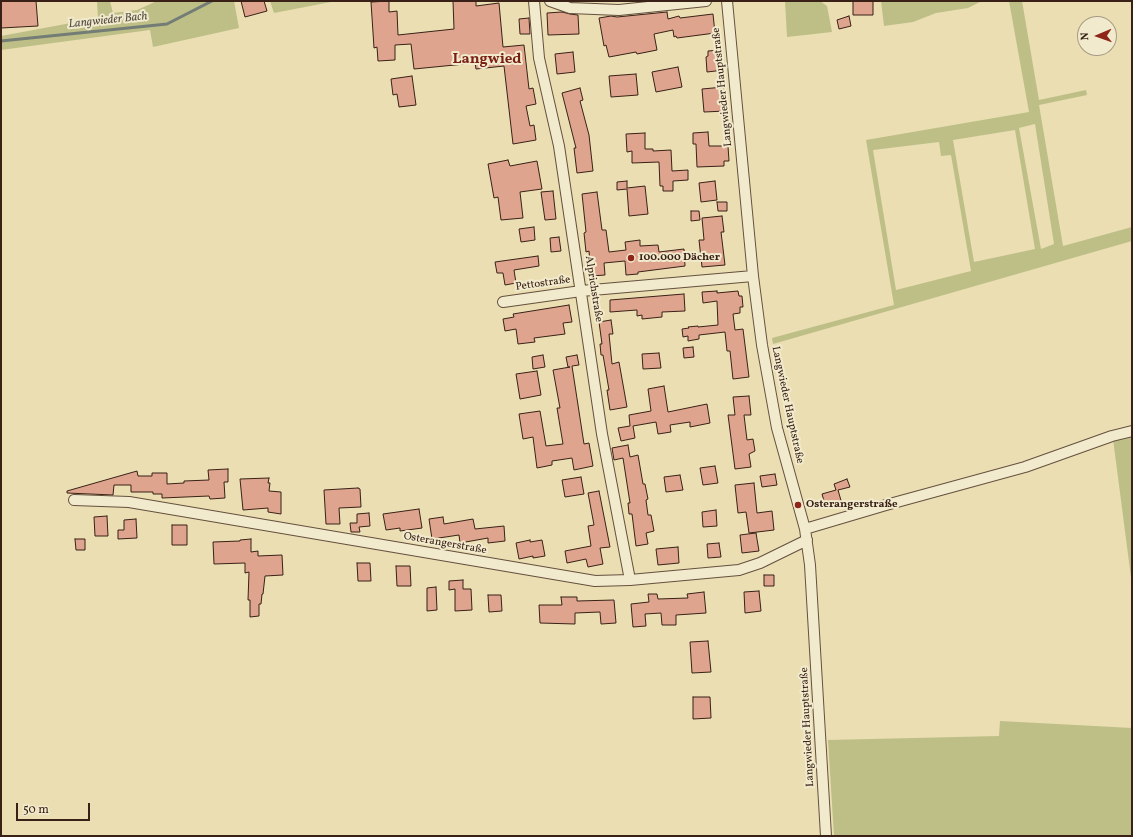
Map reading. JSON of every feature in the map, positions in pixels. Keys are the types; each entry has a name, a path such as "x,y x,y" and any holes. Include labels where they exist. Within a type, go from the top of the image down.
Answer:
{"street":[{"name":"Alprichstraße","path":"534,1 538,58 560,146 602,434 630,580"},
{"path":"550,1 570,8 619,10 706,1"},
{"name":"Langwieder Hauptstraße","path":"727,1 753,276 762,345 778,428 807,540 814,625 826,836"},
{"name":"Pettostraße","path":"503,302 581,291 753,276"},
{"path":"805,529 1025,467 1112,436 1132,431"},
{"name":"Osterangerstraße","path":"74,500 129,502 594,581 630,580 739,570 760,563 807,540"}],"green space":[{"path":"97,1 110,1 113,13 137,10 157,1 234,1 239,28 153,47 150,30 1,50 1,36 98,18"},
{"path":"270,1 336,1 274,13"},
{"path":"785,1 820,1 827,6 832,32 787,37"},
{"path":"881,1 982,1 968,8 936,13 913,22 884,26"},
{"path":"1009,1 1022,1 1039,100 1086,90 1087,95 1039,105 1063,246 1132,227 1132,241 773,344 772,338 894,305 866,140 1029,112","holes":["1035,124 1054,244 1041,249 1019,128","1015,130 1035,249 974,262 953,140","939,142 941,156 951,155 971,271 896,290 873,150"]},
{"path":"1132,429 1132,585 1113,439 1057,454"},
{"path":"1000,721 1132,728 1132,836 834,836 828,740 999,736"}],"building":[{"path":"1,1 36,1 38,26 1,28"},
{"path":"241,1 264,1 267,11 245,17"},
{"path":"389,1 389,12 397,11 398,35 454,29 453,1 476,1 476,6 499,3 503,47 524,45 529,89 533,88 536,104 526,106 530,126 534,125 536,140 513,144 504,66 476,69 475,63 414,69 411,44 395,45 395,60 378,61 377,47 374,48 371,2"},
{"path":"853,1 873,1 873,15 853,15"},
{"path":"562,12 578,15 579,34 548,35 547,13"},
{"path":"667,12 668,19 679,16 680,18 713,14 715,33 677,38 676,36 674,37 673,30 654,34 657,50 609,57 606,45 604,46 599,18"},
{"path":"849,16 851,26 839,29 837,20"},
{"path":"529,18 530,34 520,34 519,19"},
{"path":"720,50 724,70 707,72 706,57 708,56 708,51"},
{"path":"573,52 575,72 557,74 555,54"},
{"path":"678,67 682,87 656,92 652,72"},
{"path":"636,74 638,95 611,97 609,76"},
{"path":"412,76 416,105 399,107 397,94 393,95 391,79"},
{"path":"724,87 726,111 704,112 702,89"},
{"path":"580,88 583,100 580,101 589,135 593,171 577,173 574,148 576,148 562,93"},
{"path":"708,132 709,146 728,146 729,161 724,161 724,166 697,167 696,144 693,144 693,133"},
{"path":"645,133 645,149 653,149 653,151 671,150 672,171 688,170 688,180 673,181 673,191 663,191 663,186 660,186 659,162 632,163 632,151 627,152 626,134"},
{"path":"508,160 510,166 537,161 542,189 520,192 523,218 501,220 498,197 494,198 488,164"},
{"path":"627,181 627,188 645,186 648,214 629,216 627,189 617,190 617,182"},
{"path":"715,181 717,200 701,202 699,183"},
{"path":"553,191 556,219 545,220 541,192"},
{"path":"597,192 602,230 606,230 609,252 626,250 625,242 640,240 640,246 658,245 659,252 684,249 685,266 626,275 625,261 604,263 605,275 591,276 589,251 586,252 584,233 586,232 582,194"},
{"path":"717,202 727,202 727,211 718,211"},
{"path":"691,211 699,211 700,220 691,221"},
{"path":"722,216 724,232 721,232 725,265 702,267 699,240 704,240 702,218"},
{"path":"534,227 535,240 521,242 519,229"},
{"path":"559,237 561,251 551,252 550,238"},
{"path":"538,256 539,266 514,270 516,283 505,285 503,273 497,273 495,262"},
{"path":"717,291 717,293 738,291 739,296 742,296 743,307 740,307 740,313 733,314 735,330 743,329 749,377 733,379 730,351 727,351 725,332 699,335 699,339 688,341 688,336 683,337 682,329 689,328 688,327 718,325 717,301 703,303 702,292"},
{"path":"684,294 685,311 662,312 662,317 642,319 642,315 637,316 637,310 610,312 610,300"},
{"path":"569,305 572,322 563,323 565,334 534,338 535,342 518,344 516,329 505,331 503,319 514,317 513,314"},
{"path":"611,320 613,334 609,334 612,364 619,362 627,407 610,410 607,390 609,390 603,355 601,355 600,344 602,344 599,322"},
{"path":"693,347 694,357 684,358 683,348"},
{"path":"659,353 661,368 643,369 642,354"},
{"path":"543,355 545,367 533,369 532,357"},
{"path":"577,355 579,365 572,366 584,444 589,443 593,466 574,470 572,458 552,461 552,465 537,468 533,437 523,439 519,414 540,411 546,446 563,444 557,408 560,408 553,370 570,367 568,367 566,357"},
{"path":"537,371 541,395 520,399 516,374"},
{"path":"664,386 668,412 707,404 710,423 690,427 690,422 670,425 671,432 658,434 656,422 633,426 635,438 621,441 618,428 630,426 629,415 651,411 648,389"},
{"path":"749,396 751,415 744,415 747,440 753,439 755,451 749,454 751,467 735,469 728,415 735,415 733,397"},
{"path":"628,445 630,457 638,455 643,484 645,484 648,499 646,500 648,515 651,515 654,531 646,533 648,544 636,546 632,514 629,514 628,503 630,503 623,458 614,460 612,448"},
{"path":"715,466 718,483 703,485 700,468"},
{"path":"228,469 228,482 224,482 225,498 210,499 209,496 162,498 162,494 153,494 153,492 131,492 131,485 114,485 113,495 67,493 67,491 137,471 138,476 152,476 152,473 167,473 167,484 184,483 184,481 209,480 208,470"},
{"path":"775,474 777,485 762,487 760,476"},
{"path":"680,475 683,490 666,492 664,477"},
{"path":"581,477 584,494 565,497 562,480"},
{"path":"269,478 269,491 281,492 281,514 268,512 268,508 243,510 240,479"},
{"path":"847,479 850,487 838,490 842,504 826,508 822,494 836,490 834,484"},
{"path":"754,483 757,513 772,511 774,530 749,533 746,512 738,513 735,485"},
{"path":"360,489 361,507 339,508 340,524 326,524 324,490"},
{"path":"599,491 610,547 600,548 603,564 588,567 586,559 567,563 565,551 591,546 588,526 594,525 588,493"},
{"path":"419,509 422,528 400,531 400,528 386,530 383,514"},
{"path":"716,510 717,526 703,527 702,512"},
{"path":"369,513 370,526 359,527 360,532 351,532 350,523 357,523 357,514"},
{"path":"107,516 108,536 95,536 94,517"},
{"path":"443,517 444,524 473,519 475,529 504,526 505,541 488,543 488,538 460,543 459,535 432,539 429,519"},
{"path":"136,519 137,538 118,539 118,530 124,530 124,520"},
{"path":"172,525 187,525 187,545 172,545"},
{"path":"756,533 759,551 742,553 740,535"},
{"path":"75,539 85,539 85,550 76,550"},
{"path":"251,539 251,552 258,551 258,556 282,555 283,575 265,576 261,604 259,604 259,616 250,617 250,600 248,600 249,572 245,573 245,563 214,564 213,542"},
{"path":"530,540 530,542 542,540 545,556 533,558 533,556 519,559 516,543"},
{"path":"719,543 721,557 708,558 707,544"},
{"path":"678,547 679,563 658,565 656,549"},
{"path":"357,563 370,563 371,581 358,581"},
{"path":"396,566 410,566 411,586 397,586"},
{"path":"764,575 774,575 774,586 764,586"},
{"path":"463,580 463,589 471,589 472,610 455,611 455,589 449,590 449,581"},
{"path":"436,587 437,610 427,611 427,588"},
{"path":"759,591 761,611 745,613 744,592"},
{"path":"704,592 706,613 676,615 676,625 662,625 661,613 645,614 646,626 633,627 631,604 649,602 648,594 657,594 658,599 688,598 687,594"},
{"path":"488,595 501,595 502,611 489,612"},
{"path":"561,597 577,597 577,601 614,600 616,623 601,624 600,612 575,613 575,624 540,623 539,605 562,605"},
{"path":"708,641 711,672 692,673 690,642"},
{"path":"693,697 710,697 711,718 693,719"}],"waterway":[{"name":"Langwieder Bach","path":"1,41 167,24 212,1"}],"place":[{"name":"100.000 Dächer","path":"631,258"},
{"name":"Osterangerstraße","path":"798,505"}],"district":[{"name":"Langwied","path":"487,60"}]}
